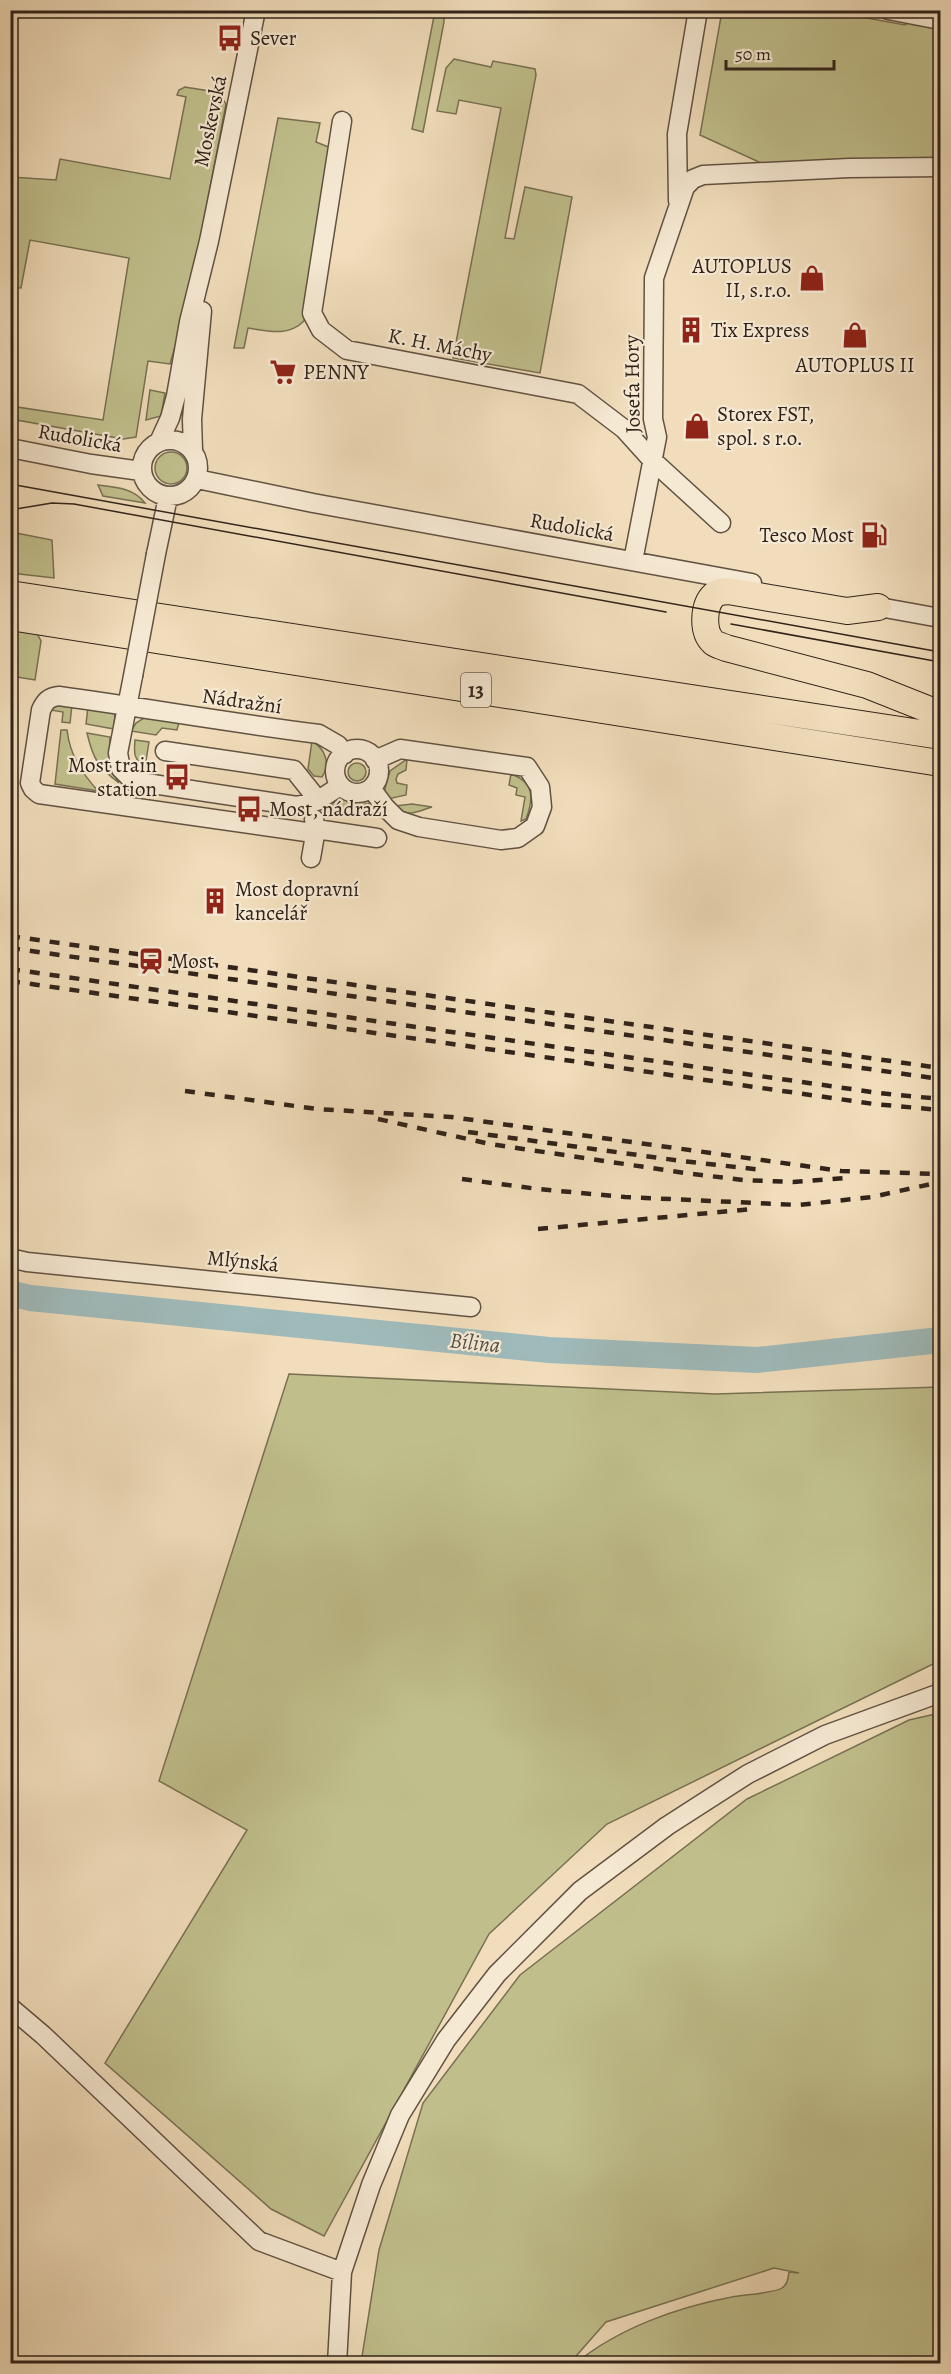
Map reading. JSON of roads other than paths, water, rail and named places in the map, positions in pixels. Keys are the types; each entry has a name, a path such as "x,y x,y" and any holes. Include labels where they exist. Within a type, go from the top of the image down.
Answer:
{"highway":[{"path":"878,607 847,611 728,591 718,592 711,597 705,619 707,633 713,642 726,648 867,685 940,714"},
{"name":"13","path":"10,594 940,736"},
{"name":"13","path":"10,617 940,764"}],"street":[{"name":"Moskevská","path":"159,442 170,418 176,396 189,322 209,241 256,10"},
{"name":"Josefa Hory","path":"678,209 677,134 698,10"},
{"path":"888,10 940,20"},
{"name":"K. H. Máchy","path":"342,121 312,313 321,330 347,350 578,394 624,429 652,460 721,523"},
{"name":"Josefa Hory","path":"633,561 657,437 654,419 654,278 685,187 693,179 703,175 849,168 940,167"},
{"name":"Moskevská","path":"193,451 192,419 209,241"},
{"path":"159,442 177,441 186,444 193,451 197,460 197,479 185,493 168,497 118,753 121,769 133,781 297,806 314,801 340,786"},
{"name":"Rudolická","path":"159,442 145,453 141,471 147,486 168,497"},
{"name":"Rudolická","path":"10,448 141,471"},
{"name":"Rudolická","path":"197,479 313,503 940,618"},
{"name":"Nádražní","path":"316,829 306,832 39,794 30,783 44,702 52,696 59,696 319,734 338,746 345,754"},
{"path":"371,788 398,820 419,827 501,840 518,838 535,826 542,807 540,787 527,767 400,749 375,760"},
{"path":"352,750 361,750 375,760 378,772 371,788 355,793 340,786 335,772 336,764 345,754 352,750"},
{"path":"165,751 294,770 314,801 316,829 311,858"},
{"path":"316,829 377,838"},
{"name":"Mlýnská","path":"10,1258 27,1262 471,1307"},
{"path":"337,2364 342,2272 371,2185 400,2115 446,2040 497,1974 580,1891 667,1826 748,1774 825,1735 940,1693"},
{"path":"10,2007 44,2035 260,2241 342,2272"}],"waterway":[{"name":"Bílina","path":"10,1293 30,1298 549,1350 757,1360 940,1340"}],"tram line":[{"path":"10,484 940,652"},
{"path":"10,510 52,503 74,504 666,612"},
{"path":"731,624 940,662"}],"railway":[{"path":"10,936 940,1068"},
{"path":"10,948 940,1079"},
{"path":"10,969 879,1093 940,1099"},
{"path":"10,981 874,1104 940,1110"},
{"path":"185,1091 317,1109 451,1117 841,1171 940,1174"},
{"path":"378,1119 490,1144 685,1173 743,1180 793,1182 847,1178"},
{"path":"468,1132 763,1170"},
{"path":"462,1179 625,1197 799,1205 872,1197 940,1182"},
{"path":"538,1229 752,1209"}],"place":[{"name":"Sever","path":"230,38"},
{"name":"AUTOPLUS II, s.r.o.","path":"812,278"},
{"name":"Tix Express","path":"691,330"},
{"name":"AUTOPLUS II","path":"855,335"},
{"name":"PENNY","path":"283,372"},
{"name":"Storex FST, spol. s r.o.","path":"697,426"},
{"name":"Tesco Most","path":"874,535"},
{"name":"Most train station","path":"177,777"},
{"name":"Most, nádraží","path":"249,809"},
{"name":"Most dopravní kancelář","path":"215,901"},
{"name":"Most","path":"151,961"}]}
